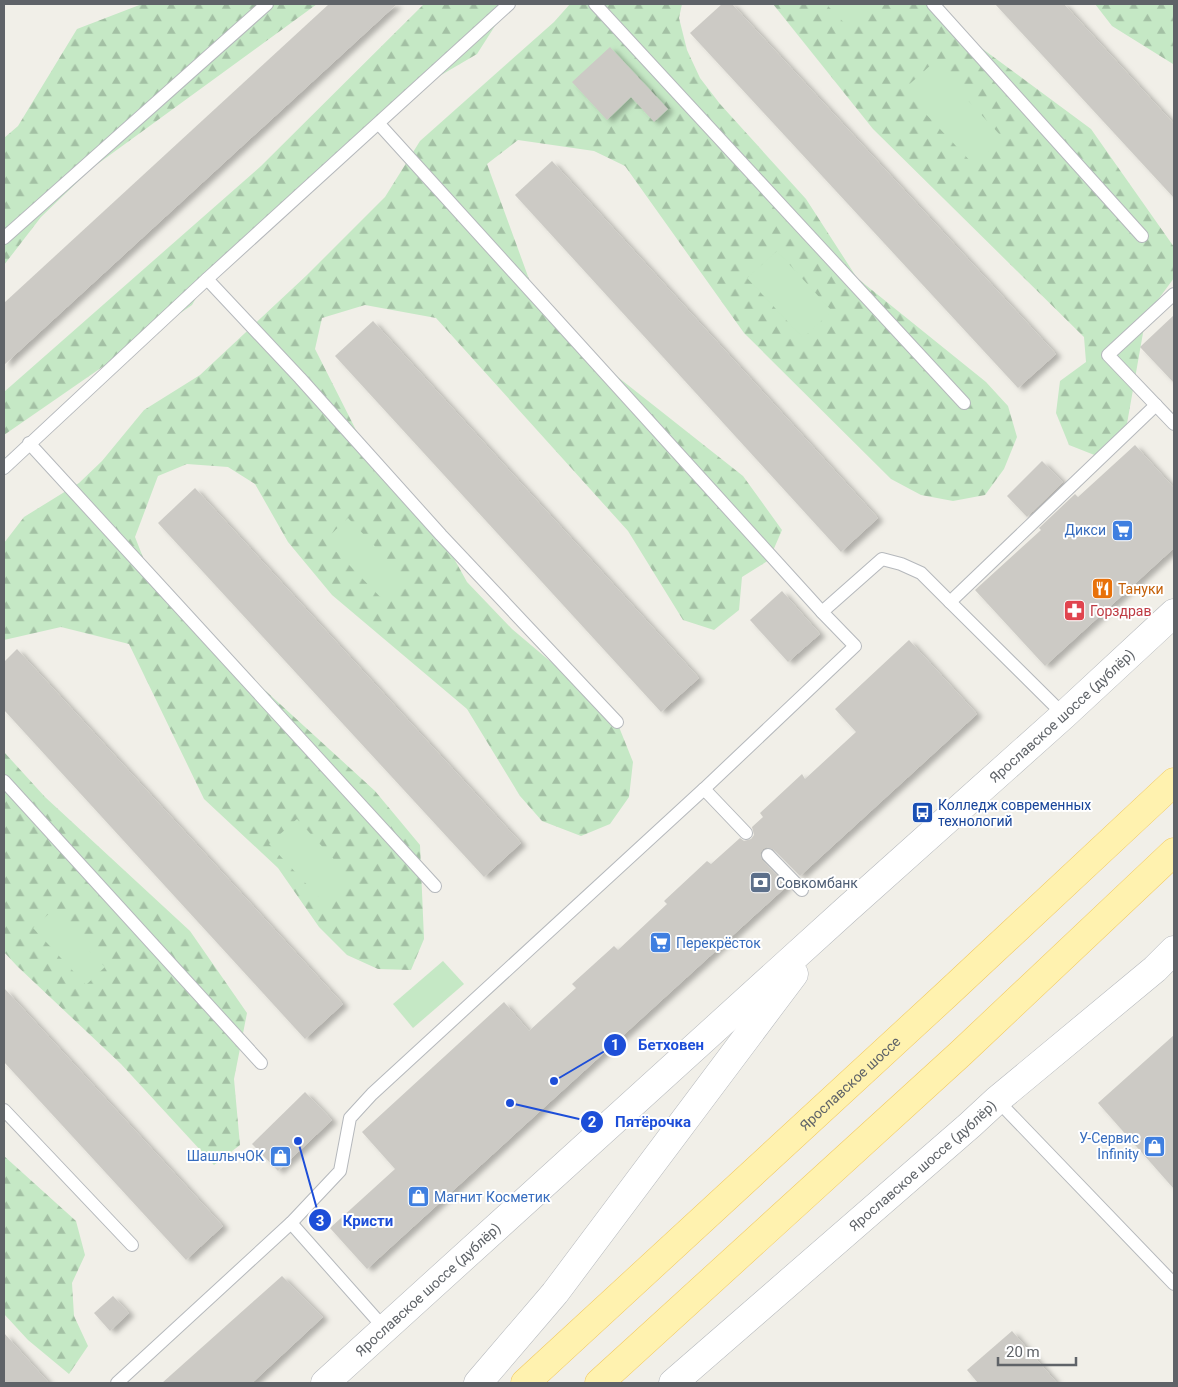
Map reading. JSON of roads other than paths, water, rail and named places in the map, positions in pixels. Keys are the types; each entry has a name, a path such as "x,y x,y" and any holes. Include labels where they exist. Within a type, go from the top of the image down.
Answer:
{"main road":[{"name":"Ярославское шоссе","path":"525,1383 1174,782"},
{"path":"599,1383 960,1054 1174,852"}],"street":[{"name":"Ярославское шоссе (дублёр)","path":"325,1383 832,922 1064,715 1174,613"},
{"path":"478,1383 555,1293 832,922"},
{"name":"Ярославское шоссе (дублёр)","path":"673,1383 970,1126 997,1100 1165,959 1174,937"}],"lane":[{"path":"4,238 267,4"},
{"path":"4,468 207,279 509,4"},
{"path":"595,4 964,403"},
{"path":"933,4 1142,236"},
{"path":"117,1383 291,1223 340,1172 350,1118 372,1094 704,789 855,646 379,124"},
{"path":"207,279 616,722"},
{"path":"1174,294 1108,355 1174,424"},
{"path":"950,602 1156,404"},
{"path":"30,443 435,886"},
{"path":"822,612 882,559 901,564 921,573 1064,715"},
{"path":"4,781 261,1063"},
{"path":"704,789 746,833"},
{"path":"768,855 802,890"},
{"path":"997,1100 1174,1284"},
{"path":"4,1110 132,1245"},
{"path":"291,1223 385,1329"}],"place":[{"name":"Дикси","path":"1122,530"},
{"name":"Тануки","path":"1102,589"},
{"name":"Горздрав","path":"1074,611"},
{"name":"Колледж современных технологий","path":"922,813"},
{"name":"Совкомбанк","path":"760,883"},
{"name":"Перекрёсток","path":"660,943"},
{"name":"Бетховен","path":"554,1081"},
{"name":"Пятёрочка","path":"510,1103"},
{"name":"Кристи","path":"298,1141"},
{"name":"У-Сервис Infinity","path":"1155,1146"},
{"name":"ШашлычОК","path":"280,1156"},
{"name":"Магнит Косметик","path":"418,1197"}]}
